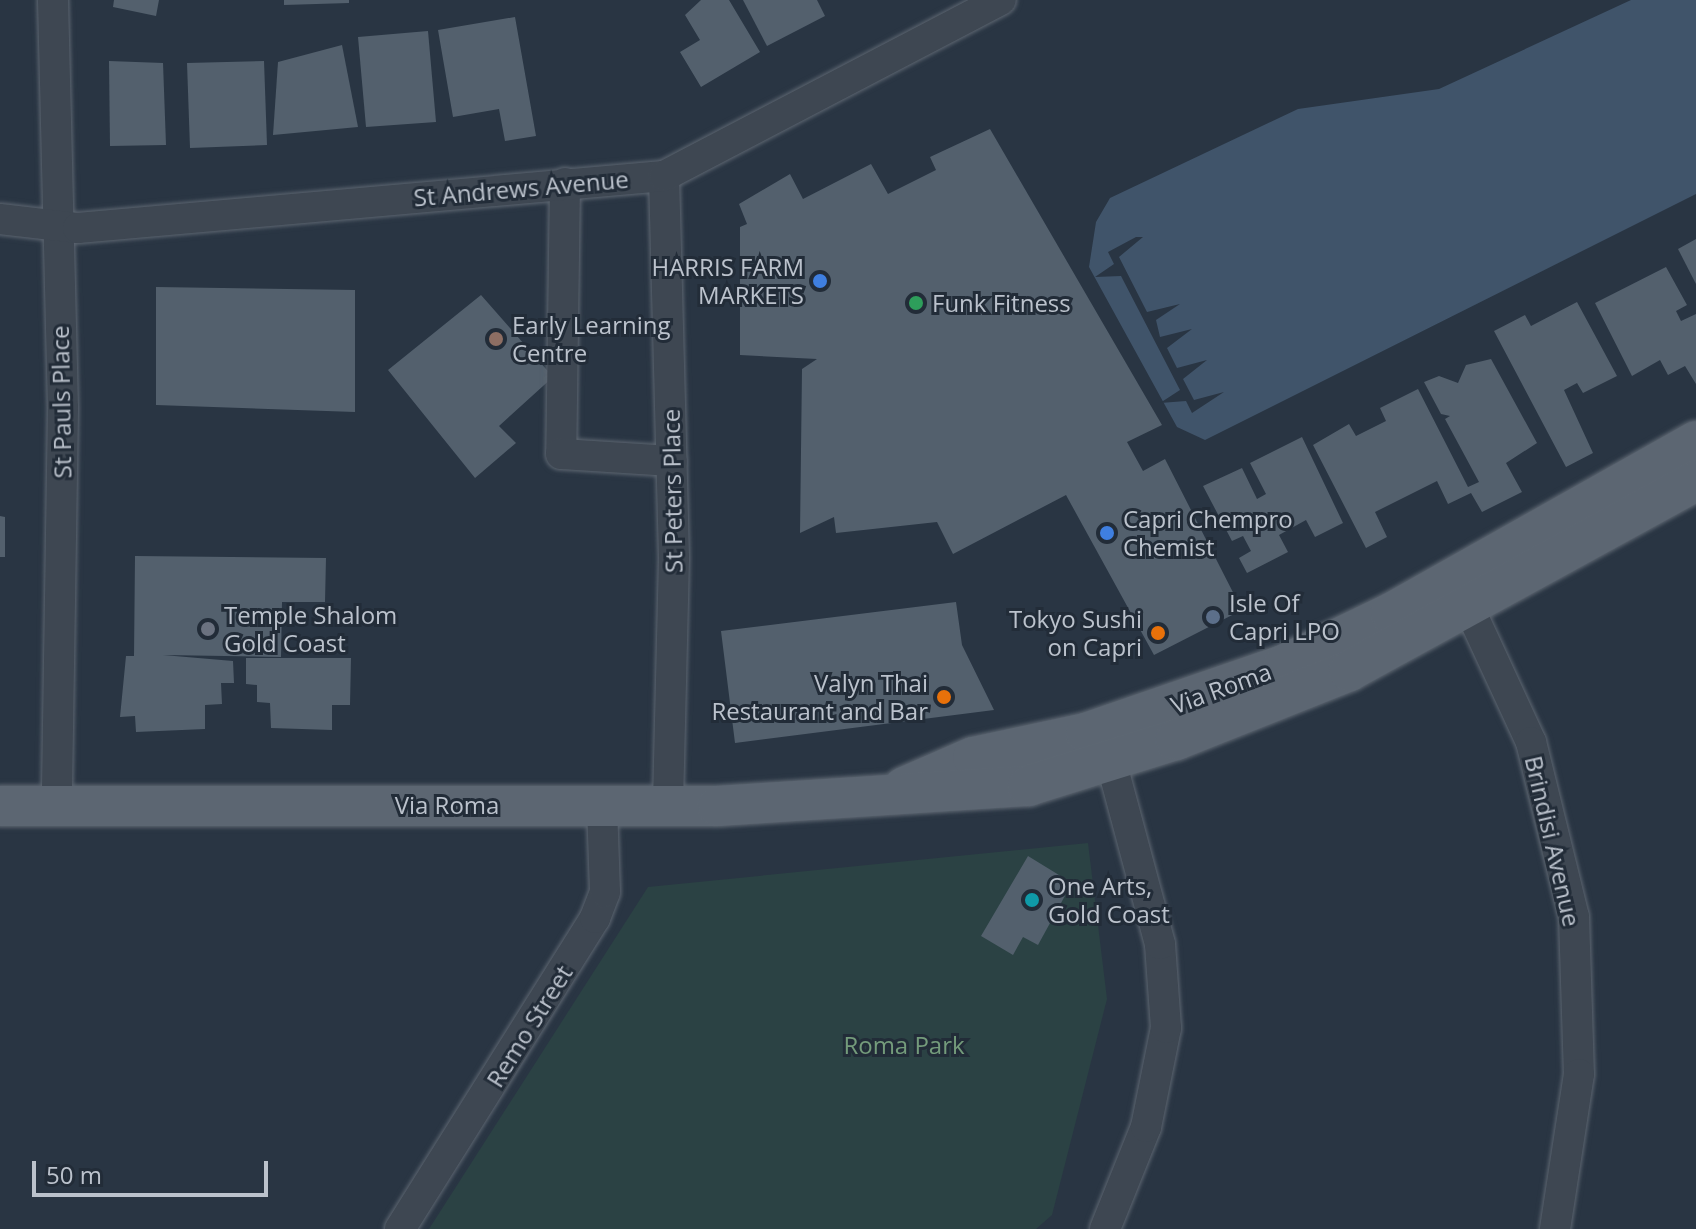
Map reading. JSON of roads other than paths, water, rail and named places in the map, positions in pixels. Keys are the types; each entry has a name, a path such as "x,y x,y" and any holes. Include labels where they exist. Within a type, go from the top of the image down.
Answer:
{"main road":[{"name":"Via Roma","path":"893,792 973,757 1086,733 1283,665 1391,613 1696,441"},
{"name":"Via Roma","path":"0,806 668,806 893,792 1010,789 1111,761 1279,703 1470,610 1696,481"}],"street":[{"name":"St Pauls Place","path":"53,0 55,225 63,408 57,804"},
{"name":"St Andrews Avenue","path":"0,219 55,225 664,176 1001,0"},
{"name":"St Peters Place","path":"664,176 672,461 668,806"},
{"path":"565,183 561,454 672,461"},
{"name":"Brindisi Avenue","path":"1470,610 1531,742 1574,917 1579,1074 1555,1229"},
{"path":"1105,1229 1146,1127 1166,1028 1160,944 1111,761"},
{"name":"Remo Street","path":"400,1229 595,918 605,892 602,806"}],"water":[{"path":"1631,0 1696,0 1696,194 1205,440 1177,427 1089,267 1096,222 1110,198 1298,109 1439,89"}],"place":[{"name":"HARRIS FARM MARKETS","path":"820,281"},
{"name":"Funk Fitness","path":"916,303"},
{"name":"Early Learning Centre","path":"496,339"},
{"name":"Capri Chempro Chemist","path":"1107,533"},
{"name":"Isle Of Capri LPO","path":"1213,617"},
{"name":"Temple Shalom Gold Coast","path":"208,629"},
{"name":"Tokyo Sushi on Capri","path":"1158,633"},
{"name":"Valyn Thai Restaurant and Bar","path":"944,697"},
{"name":"One Arts, Gold Coast","path":"1032,900"}],"park label":[{"name":"Roma Park","path":"904,1045"}]}
